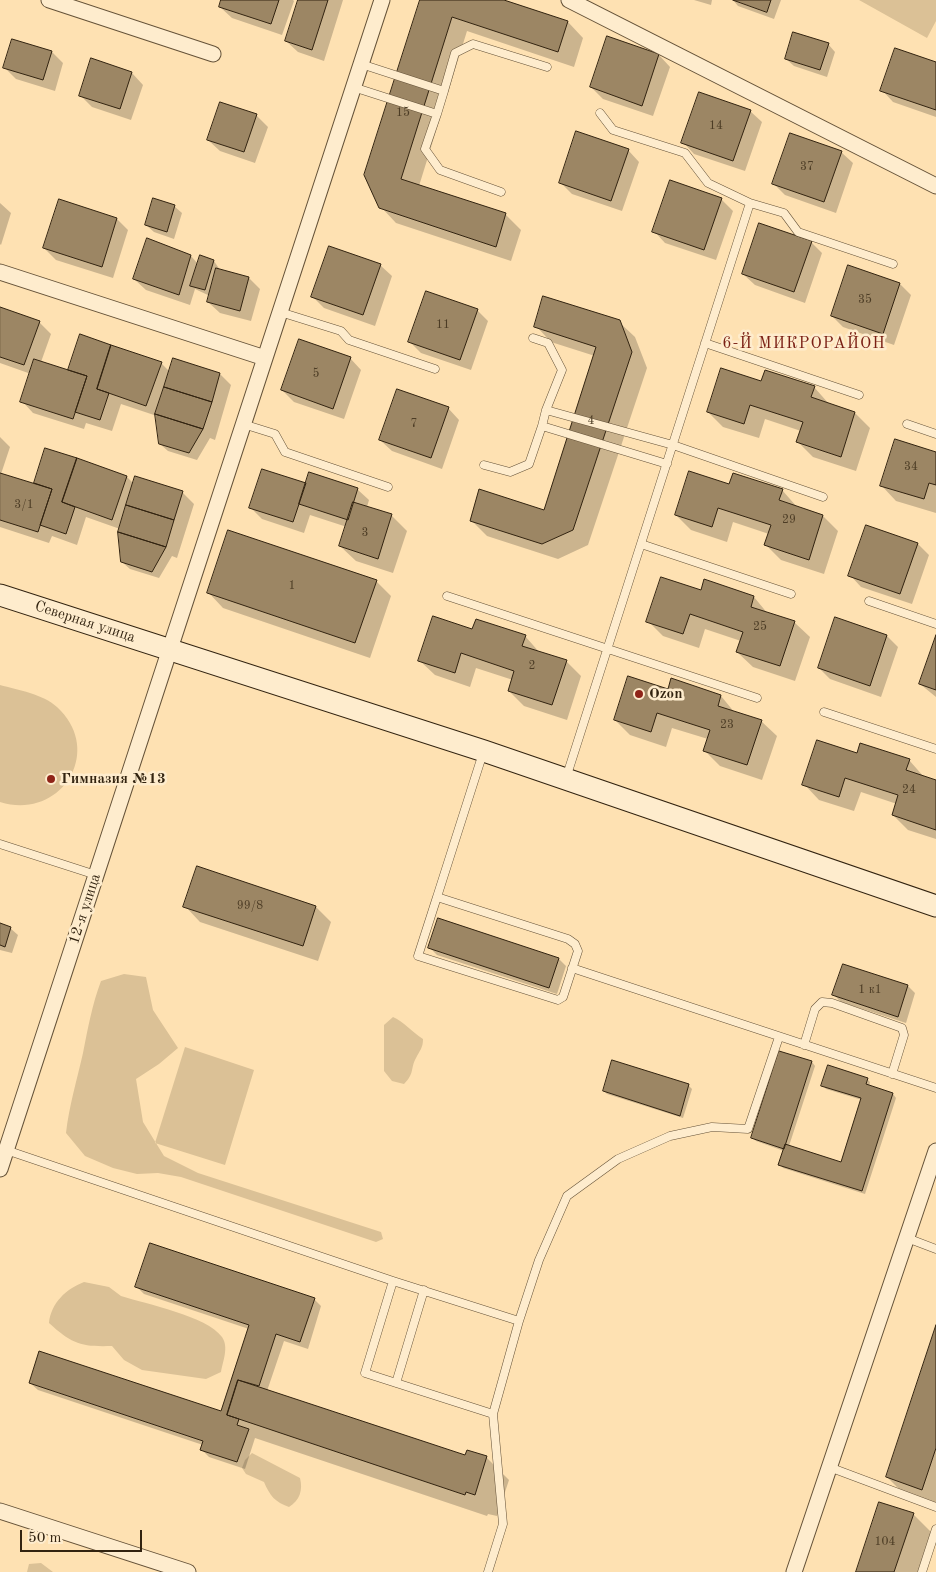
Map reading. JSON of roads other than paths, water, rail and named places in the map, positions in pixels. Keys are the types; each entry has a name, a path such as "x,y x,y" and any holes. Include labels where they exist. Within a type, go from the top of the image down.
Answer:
{"street":[{"path":"49,0 213,54"},
{"name":"12-я улица","path":"0,1169 3,1149 96,875 382,0"},
{"path":"569,0 936,186"},
{"path":"0,272 265,358"},
{"name":"Северная улица","path":"0,595 484,751 936,906"},
{"path":"794,1572 936,1151"},
{"path":"0,1511 188,1572"}],"lane":[{"path":"501,192 440,170 425,150 455,53 472,44 547,67"},
{"path":"361,64 444,91"},
{"path":"353,87 437,114"},
{"path":"600,113 613,130 685,153 708,183 750,203 784,213 798,232 892,264"},
{"path":"566,779 750,203"},
{"path":"280,312 341,331 349,340 435,369"},
{"path":"484,465 510,472 529,464 546,410 562,370 548,343 533,338"},
{"path":"705,343 859,395"},
{"path":"546,410 673,445 823,497"},
{"path":"243,424 275,434 285,452 388,487"},
{"path":"907,424 936,434"},
{"path":"542,426 667,464"},
{"path":"641,544 791,594"},
{"path":"447,596 757,698"},
{"path":"869,601 936,624"},
{"path":"824,712 936,749"},
{"path":"437,897 568,939 575,944 578,951 563,997 558,1000 418,956 484,751"},
{"path":"0,844 96,875"},
{"path":"572,968 936,1088"},
{"path":"804,1045 815,1009 822,1002 875,1017 902,1028 904,1036 892,1074"},
{"path":"488,1572 503,1524 493,1414 519,1321 539,1260 567,1196 618,1158 670,1136 712,1127 748,1129 779,1037"},
{"path":"3,1149 393,1281 519,1321"},
{"path":"907,1238 936,1249"},
{"path":"393,1281 364,1373 493,1414"},
{"path":"396,1383 424,1290"},
{"path":"829,1467 936,1507"},
{"path":"922,1572 936,1529"}],"place":[{"name":"Ozon","path":"639,694"},
{"name":"Гимназия №13","path":"51,779"}],"district":[{"name":"6-Й МИКРОРАЙОН","path":"804,344"}]}
